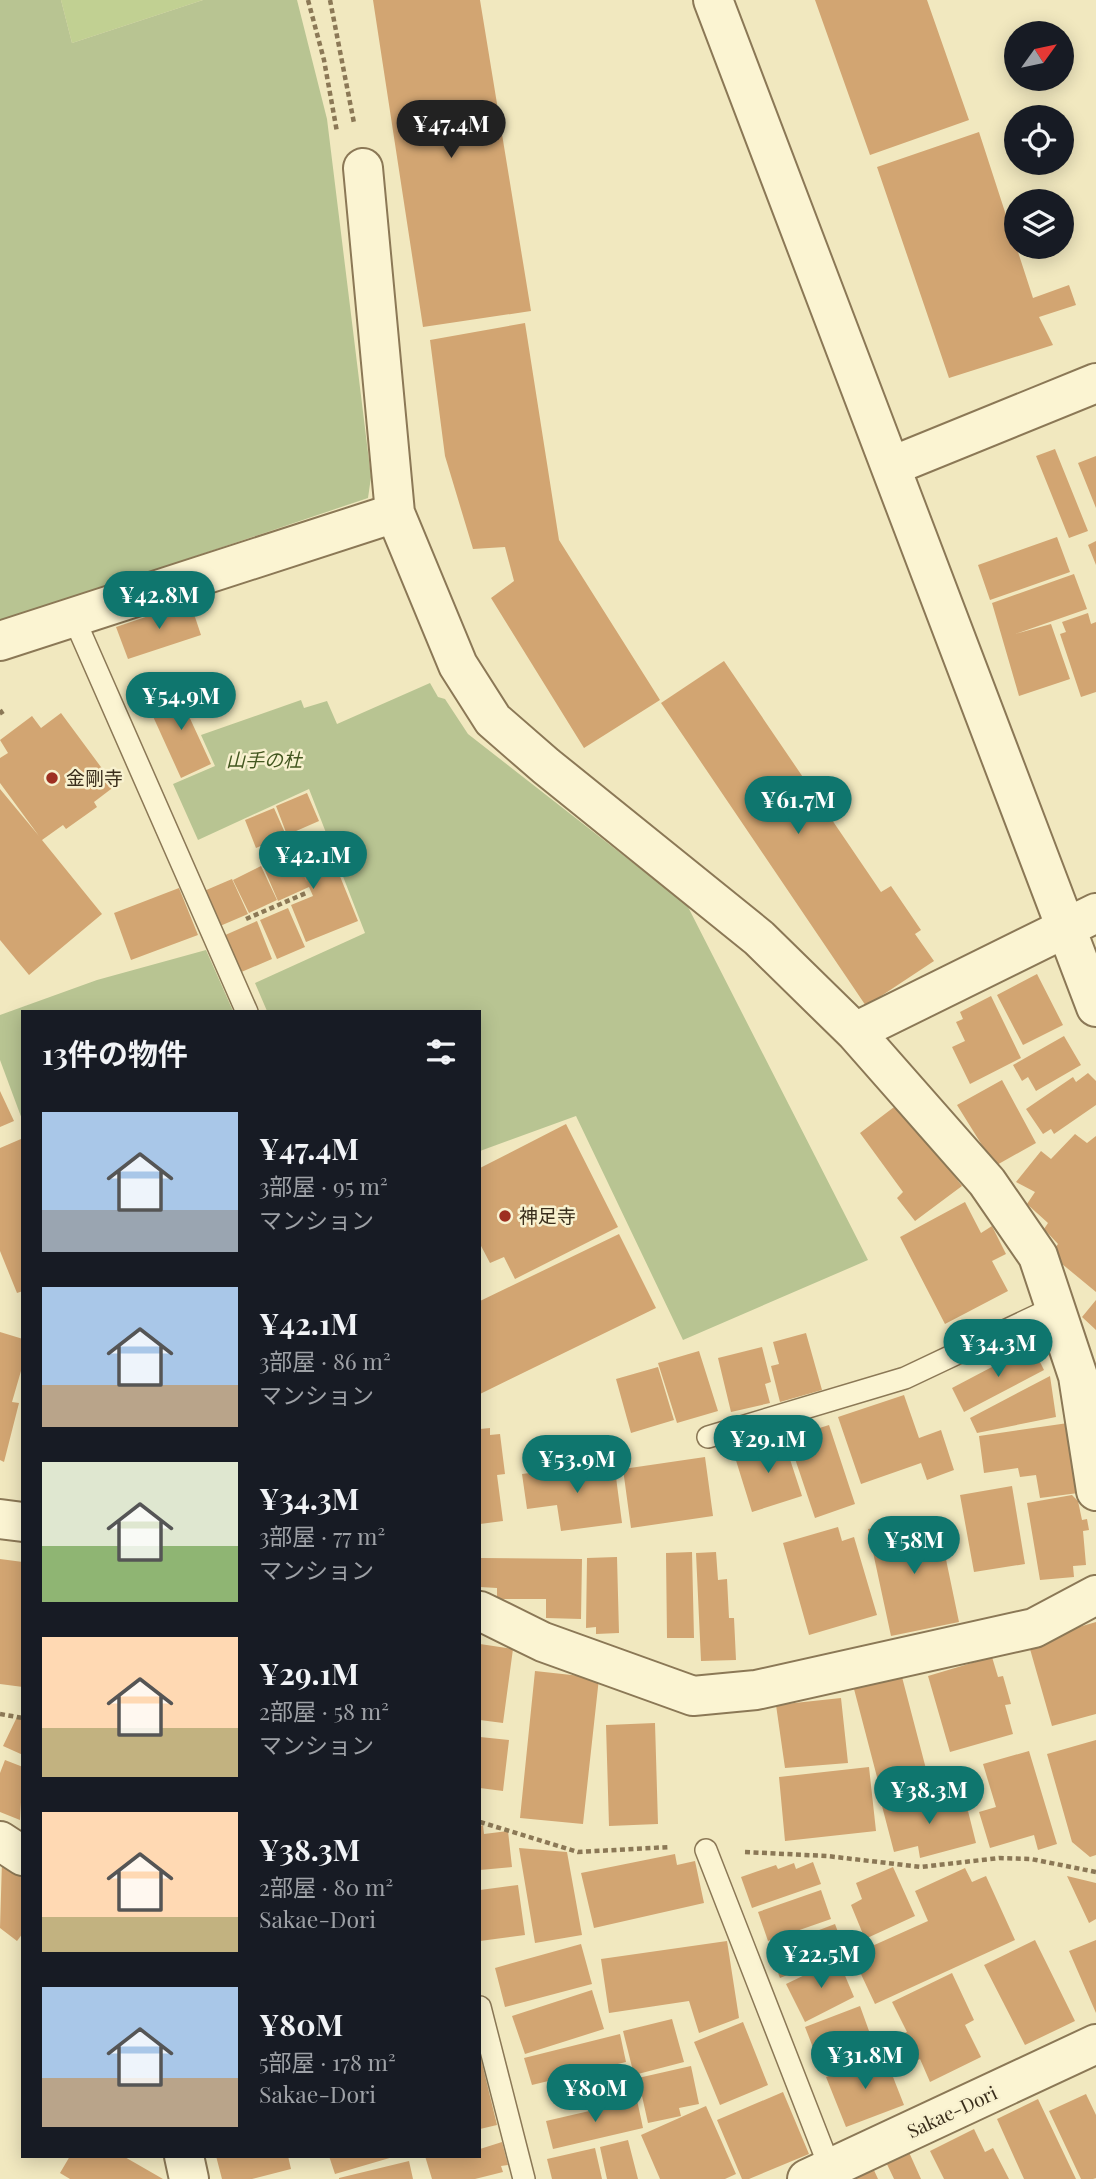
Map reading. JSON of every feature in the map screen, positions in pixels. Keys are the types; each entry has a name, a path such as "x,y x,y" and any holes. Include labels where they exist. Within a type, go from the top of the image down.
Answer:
{"street":[{"path":"713,0 892,466 1081,921 1096,1007"},
{"path":"363,168 395,513 457,665 493,720 759,938 855,1032 987,1182 1038,1256 1078,1376 1096,1491"},
{"path":"892,466 1096,383"},
{"path":"0,641 395,513"},
{"path":"855,1032 1081,921"},
{"path":"0,1519 21,1522"},
{"path":"481,1611 543,1642 693,1696 756,1690 1034,1628 1096,1595"},
{"path":"0,1841 21,1855"},
{"name":"Sakae-Dori","path":"818,2174 1096,2044"},
{"path":"184,2158 189,2179"}],"lane":[{"path":"73,616 246,1010"},
{"path":"708,1437 905,1378 1055,1307"},
{"path":"706,1850 818,2174"},
{"path":"481,2011 524,2179"}],"path":[{"path":"308,0 324,60 342,160 363,168"},
{"path":"330,0 363,168"},
{"path":"0,710 4,716"},
{"path":"213,933 306,893"},
{"path":"0,1714 21,1718"},
{"path":"481,1822 578,1852 662,1846 827,1856 921,1867 999,1858 1031,1859 1096,1871"}],"green space":[{"path":"0,0 61,0 72,43 203,0 297,0 327,119 371,477 368,498 0,622"},
{"path":"61,0 203,0 72,43"},
{"name":"山手の杜","path":"430,683 438,697 445,699 468,734 687,905 868,1260 683,1340 576,1116 481,1151 481,1010 267,1010 255,983 365,933 309,789 198,840 173,784 215,766 201,735 301,700 304,708 327,701 337,724"},
{"path":"206,950 233,1010 21,1010 21,1117 0,1060 0,1015 97,980"}],"building":[{"path":"373,0 480,0 531,311 423,327"},
{"path":"815,0 927,0 969,120 870,155"},
{"path":"979,132 1004,209 1004,259 1020,259 1033,298 1069,285 1076,305 1039,317 1053,345 949,378 877,167"},
{"path":"525,323 559,540 660,700 584,748 491,598 514,581 505,547 473,549 445,456 430,340"},
{"path":"1055,449 1088,531 1069,538 1036,456"},
{"path":"1096,456 1096,508 1078,463"},
{"path":"1057,537 1070,572 990,600 978,565"},
{"path":"1096,541 1096,565 1088,545"},
{"path":"1074,574 1087,609 1015,634 1051,624 1070,679 1019,696 992,603"},
{"path":"190,602 201,635 128,659 116,627"},
{"path":"1088,613 1091,624 1096,622 1096,692 1081,697 1060,634 1066,632 1062,622"},
{"path":"724,661 881,892 891,886 921,930 915,934 934,961 866,1006 661,703"},
{"path":"186,684 197,708 187,712 211,764 181,778 151,712 166,704 162,695"},
{"path":"61,713 115,786 94,802 97,807 66,829 63,825 42,840 102,914 29,975 0,940 0,789 39,836 0,783 0,758 8,753 0,740 32,716 41,728"},
{"path":"307,793 319,821 287,835 276,806"},
{"path":"274,808 286,835 256,848 245,820"},
{"path":"327,844 358,921 306,942 291,905 313,896 309,887 278,901 263,866 293,853 307,882 297,856"},
{"path":"261,866 277,900 249,913 233,880"},
{"path":"232,879 248,914 220,926 204,891"},
{"path":"179,888 198,935 131,960 114,913"},
{"path":"288,908 305,947 277,959 260,920"},
{"path":"257,921 272,959 239,973 223,936"},
{"path":"1037,974 1063,1025 1023,1045 997,995"},
{"path":"991,996 1021,1058 970,1084 952,1047 965,1041 956,1022 963,1019 960,1012"},
{"path":"1064,1036 1081,1065 1036,1091 1028,1077 1022,1081 1013,1065"},
{"path":"1088,1073 1096,1081 1096,1105 1054,1134 1051,1129 1043,1134 1026,1109 1073,1077 1076,1082"},
{"path":"1002,1080 1036,1143 995,1166 957,1105"},
{"path":"0,1091 14,1121 0,1127"},
{"path":"898,1104 945,1154 942,1160 962,1186 915,1221 897,1198 903,1192 860,1133"},
{"path":"566,1124 618,1227 515,1279 504,1257 490,1263 481,1246 481,1167"},
{"path":"1075,1134 1087,1143 1096,1136 1096,1292 1050,1254 1058,1244 1044,1229 1048,1223 1027,1204 1035,1192 1016,1182 1041,1151 1051,1159"},
{"path":"21,1139 21,1292 17,1293 0,1251 0,1148"},
{"path":"965,1202 981,1233 992,1226 1006,1254 992,1261 1008,1291 945,1324 900,1237"},
{"path":"619,1234 656,1308 481,1394 481,1301"},
{"path":"1096,1300 1096,1330 1082,1317"},
{"path":"0,1332 21,1338 21,1371 12,1402 19,1403 4,1462 0,1460"},
{"path":"806,1333 822,1390 780,1402 771,1366 779,1364 773,1342"},
{"path":"1032,1346 1044,1370 964,1412 952,1388"},
{"path":"762,1347 771,1382 765,1384 770,1403 731,1412 718,1358"},
{"path":"699,1351 718,1411 677,1423 658,1363"},
{"path":"658,1367 674,1420 631,1433 616,1379"},
{"path":"1050,1376 1056,1417 977,1433 970,1418"},
{"path":"904,1395 919,1438 941,1430 954,1470 927,1480 921,1463 861,1484 838,1417"},
{"path":"1075,1422 1086,1492 1040,1498 1036,1475 1020,1477 1018,1468 984,1473 979,1436"},
{"path":"829,1425 855,1504 815,1518 788,1438"},
{"path":"490,1428 490,1435 500,1434 505,1474 497,1475 503,1521 481,1524 481,1429"},
{"path":"783,1438 802,1496 752,1512 734,1454"},
{"path":"705,1457 713,1516 631,1528 623,1469"},
{"path":"614,1462 622,1523 561,1531 557,1505 527,1509 522,1474"},
{"path":"1012,1486 1025,1564 974,1572 960,1495"},
{"path":"1072,1495 1078,1501 1082,1520 1087,1519 1089,1530 1083,1531 1086,1565 1073,1566 1074,1577 1040,1580 1027,1503"},
{"path":"937,1516 959,1622 891,1636 868,1529"},
{"path":"838,1527 842,1541 854,1537 877,1615 809,1635 783,1543"},
{"path":"692,1552 694,1638 667,1638 666,1553"},
{"path":"716,1552 718,1580 727,1579 729,1618 734,1618 736,1660 701,1661 696,1553"},
{"path":"617,1557 619,1633 596,1634 596,1627 586,1628 587,1558"},
{"path":"481,1558 582,1559 581,1619 546,1618 546,1599 497,1599 497,1588 481,1587"},
{"path":"0,1559 21,1562 21,1687 0,1684"},
{"path":"1096,1622 1096,1714 1052,1726 1028,1642"},
{"path":"481,1644 513,1649 503,1723 481,1720"},
{"path":"992,1657 998,1677 1003,1676 1011,1704 1005,1705 1013,1734 950,1752 928,1676"},
{"path":"535,1671 599,1678 583,1824 520,1818"},
{"path":"902,1677 931,1788 883,1800 854,1689"},
{"path":"841,1698 848,1763 785,1768 776,1705"},
{"path":"17,1717 21,1719 21,1754 3,1746"},
{"path":"655,1723 658,1824 609,1826 606,1725"},
{"path":"481,1737 509,1740 503,1791 481,1788"},
{"path":"1096,1740 1096,1855 1090,1857 1072,1842 1047,1754"},
{"path":"1029,1751 1057,1844 1038,1850 1034,1835 990,1848 979,1812 996,1807 983,1764"},
{"path":"5,1760 21,1766 20,1820 0,1812 0,1773"},
{"path":"869,1767 876,1831 785,1841 779,1777"},
{"path":"921,1796 925,1809 965,1799 976,1843 920,1858 918,1846 894,1852 882,1806"},
{"path":"483,1825 484,1834 508,1831 512,1867 481,1870"},
{"path":"519,1848 567,1852 582,1935 535,1943"},
{"path":"675,1854 677,1865 695,1861 704,1903 594,1928 581,1873"},
{"path":"2,1861 21,1875 21,1936 17,1941 0,1928"},
{"path":"813,1862 821,1884 752,1908 741,1877 776,1865 778,1869 794,1863 796,1869"},
{"path":"893,1867 915,1916 865,1939 851,1905 862,1899 856,1883"},
{"path":"965,1868 972,1882 986,1876 1015,1940 875,2004 852,1955 928,1921 915,1891"},
{"path":"1067,1876 1096,1883 1096,1919 1089,1923"},
{"path":"518,1885 525,1935 481,1941 481,1890"},
{"path":"821,1890 831,1919 768,1941 758,1912"},
{"path":"835,1924 845,1951 780,1978 769,1949"},
{"path":"1035,1940 1075,2021 1025,2045 984,1965"},
{"path":"1096,1940 1096,2013 1069,1951"},
{"path":"727,1941 739,2018 699,2033 689,2001 609,2013 601,1959"},
{"path":"581,1944 592,1984 505,2007 495,1968"},
{"path":"838,1959 854,1997 805,2022 786,1984"},
{"path":"952,1973 974,2020 965,2025 981,2057 930,2082 920,2059 912,2063 899,2035 907,2032 892,2002"},
{"path":"592,1990 604,2029 525,2054 512,2016"},
{"path":"860,2006 873,2042 819,2063 805,2027"},
{"path":"672,2019 684,2062 634,2075 623,2031"},
{"path":"743,2022 768,2085 720,2105 694,2042"},
{"path":"620,2034 626,2062 532,2085 524,2058"},
{"path":"884,2054 904,2105 846,2127 826,2077"},
{"path":"481,2059 497,2125 481,2129"},
{"path":"691,2066 699,2104 679,2108 681,2116 648,2123 638,2078"},
{"path":"783,2092 809,2154 749,2179 742,2179 717,2120"},
{"path":"1086,2094 1096,2115 1096,2178 1093,2179 1081,2179 1049,2111"},
{"path":"1038,2099 1076,2179 1024,2179 997,2119"},
{"path":"637,2100 643,2128 553,2149 546,2121"},
{"path":"706,2106 736,2174 725,2179 660,2179 641,2135"},
{"path":"974,2129 985,2152 993,2148 1009,2179 944,2179 930,2151"},
{"path":"628,2140 638,2179 607,2179 600,2147"},
{"path":"502,2142 508,2165 501,2166 503,2172 475,2179 432,2179 426,2158 481,2158 481,2149"},
{"path":"595,2148 602,2179 552,2179 547,2159"},
{"path":"908,2150 921,2179 894,2179 885,2160"},
{"path":"69,2158 126,2158 163,2179 70,2179 60,2173"},
{"path":"217,2158 288,2158 291,2169 252,2179 222,2179"},
{"path":"330,2158 390,2158 335,2174"},
{"path":"409,2161 413,2179 339,2179 339,2178"},
{"path":"873,2168 878,2179 851,2179"}],"place":[{"name":"金剛寺","path":"52,778"},
{"name":"神足寺","path":"505,1216"}]}
